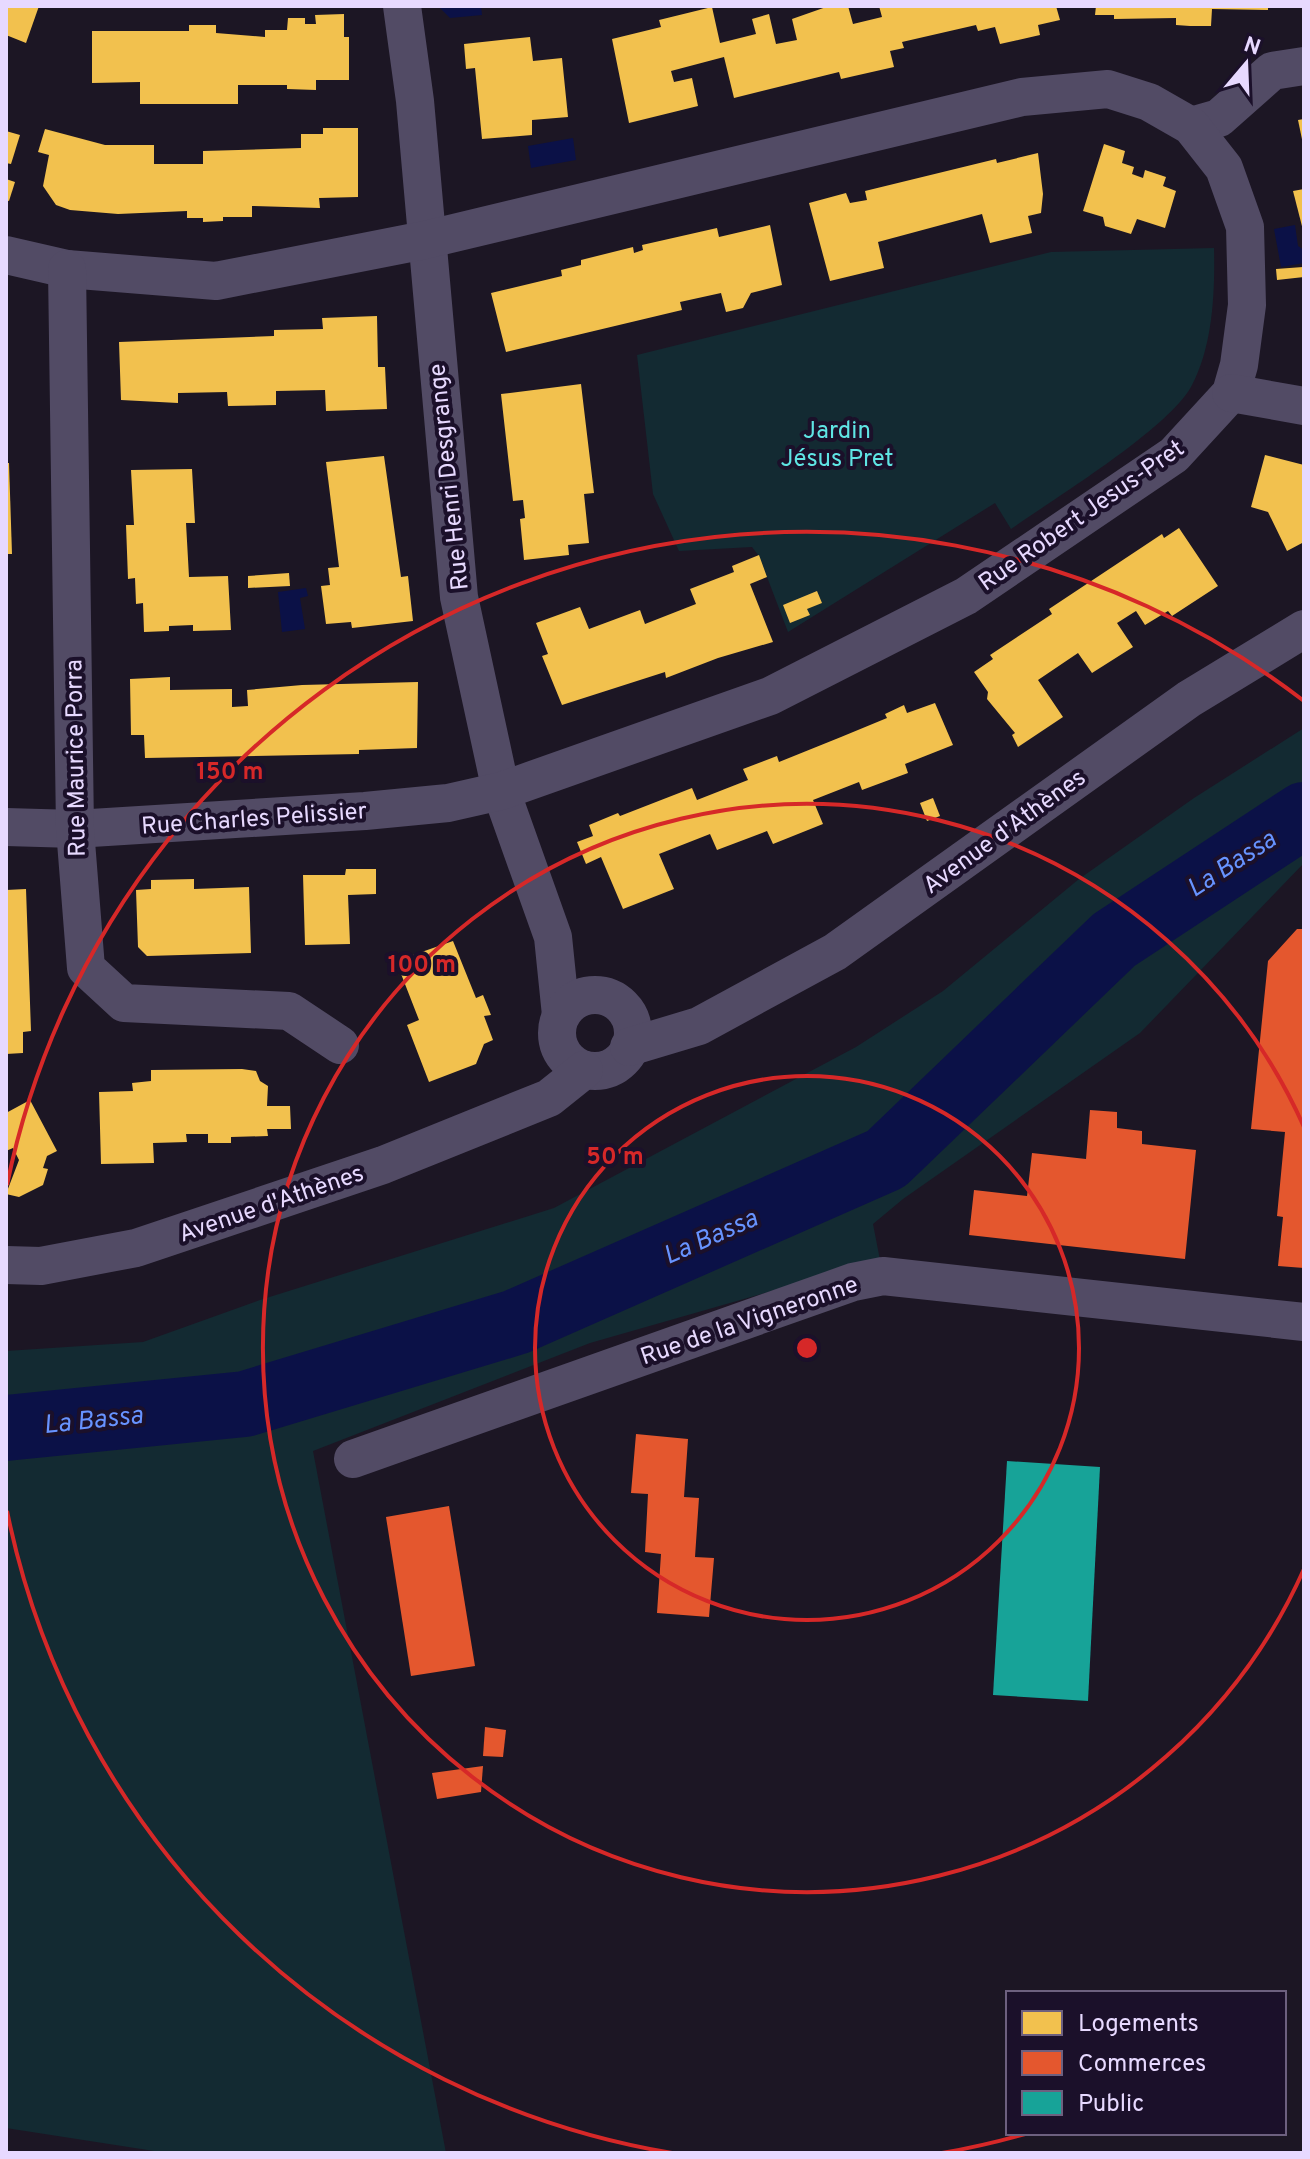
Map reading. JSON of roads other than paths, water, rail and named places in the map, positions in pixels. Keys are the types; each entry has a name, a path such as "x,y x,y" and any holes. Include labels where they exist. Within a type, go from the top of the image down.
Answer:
{"street":[{"name":"Rue Henri Desgrange","path":"402,6 415,101 459,597 501,791 553,937 568,1044"},
{"path":"1191,126 1219,118 1272,71 1304,66"},
{"name":"Rue Robert Jesus-Pret","path":"6,255 67,269 216,281 425,240 1022,97 1108,89 1149,102 1191,126 1224,168 1245,227 1247,305 1239,365 1231,393 1174,455 966,596 770,696 501,791"},
{"name":"Rue Maurice Porra","path":"67,269 75,829 86,968 124,1003 289,1011 340,1045"},
{"path":"1231,393 1304,406"},
{"name":"Avenue d'Athènes","path":"6,1265 41,1266 136,1248 383,1165 527,1105 568,1044 579,998 620,1019 699,1026 835,952 1189,699 1304,629"},
{"name":"Rue Charles Pelissier","path":"6,827 75,829 379,810 448,803 501,791"},
{"name":"Rue Henri Desgrange","path":"553,937 620,1019"},
{"path":"568,1044 604,1070 621,1060 620,1019"},
{"name":"Rue de la Vigneronne","path":"353,1459 853,1282 883,1276 1304,1322"}],"waterway":[{"name":"La Bassa","path":"6,1428 245,1404 516,1322 886,1159 1114,940 1304,815"}],"park label":[{"name":"Jardin Jésus Pret","path":"837,444"}]}
